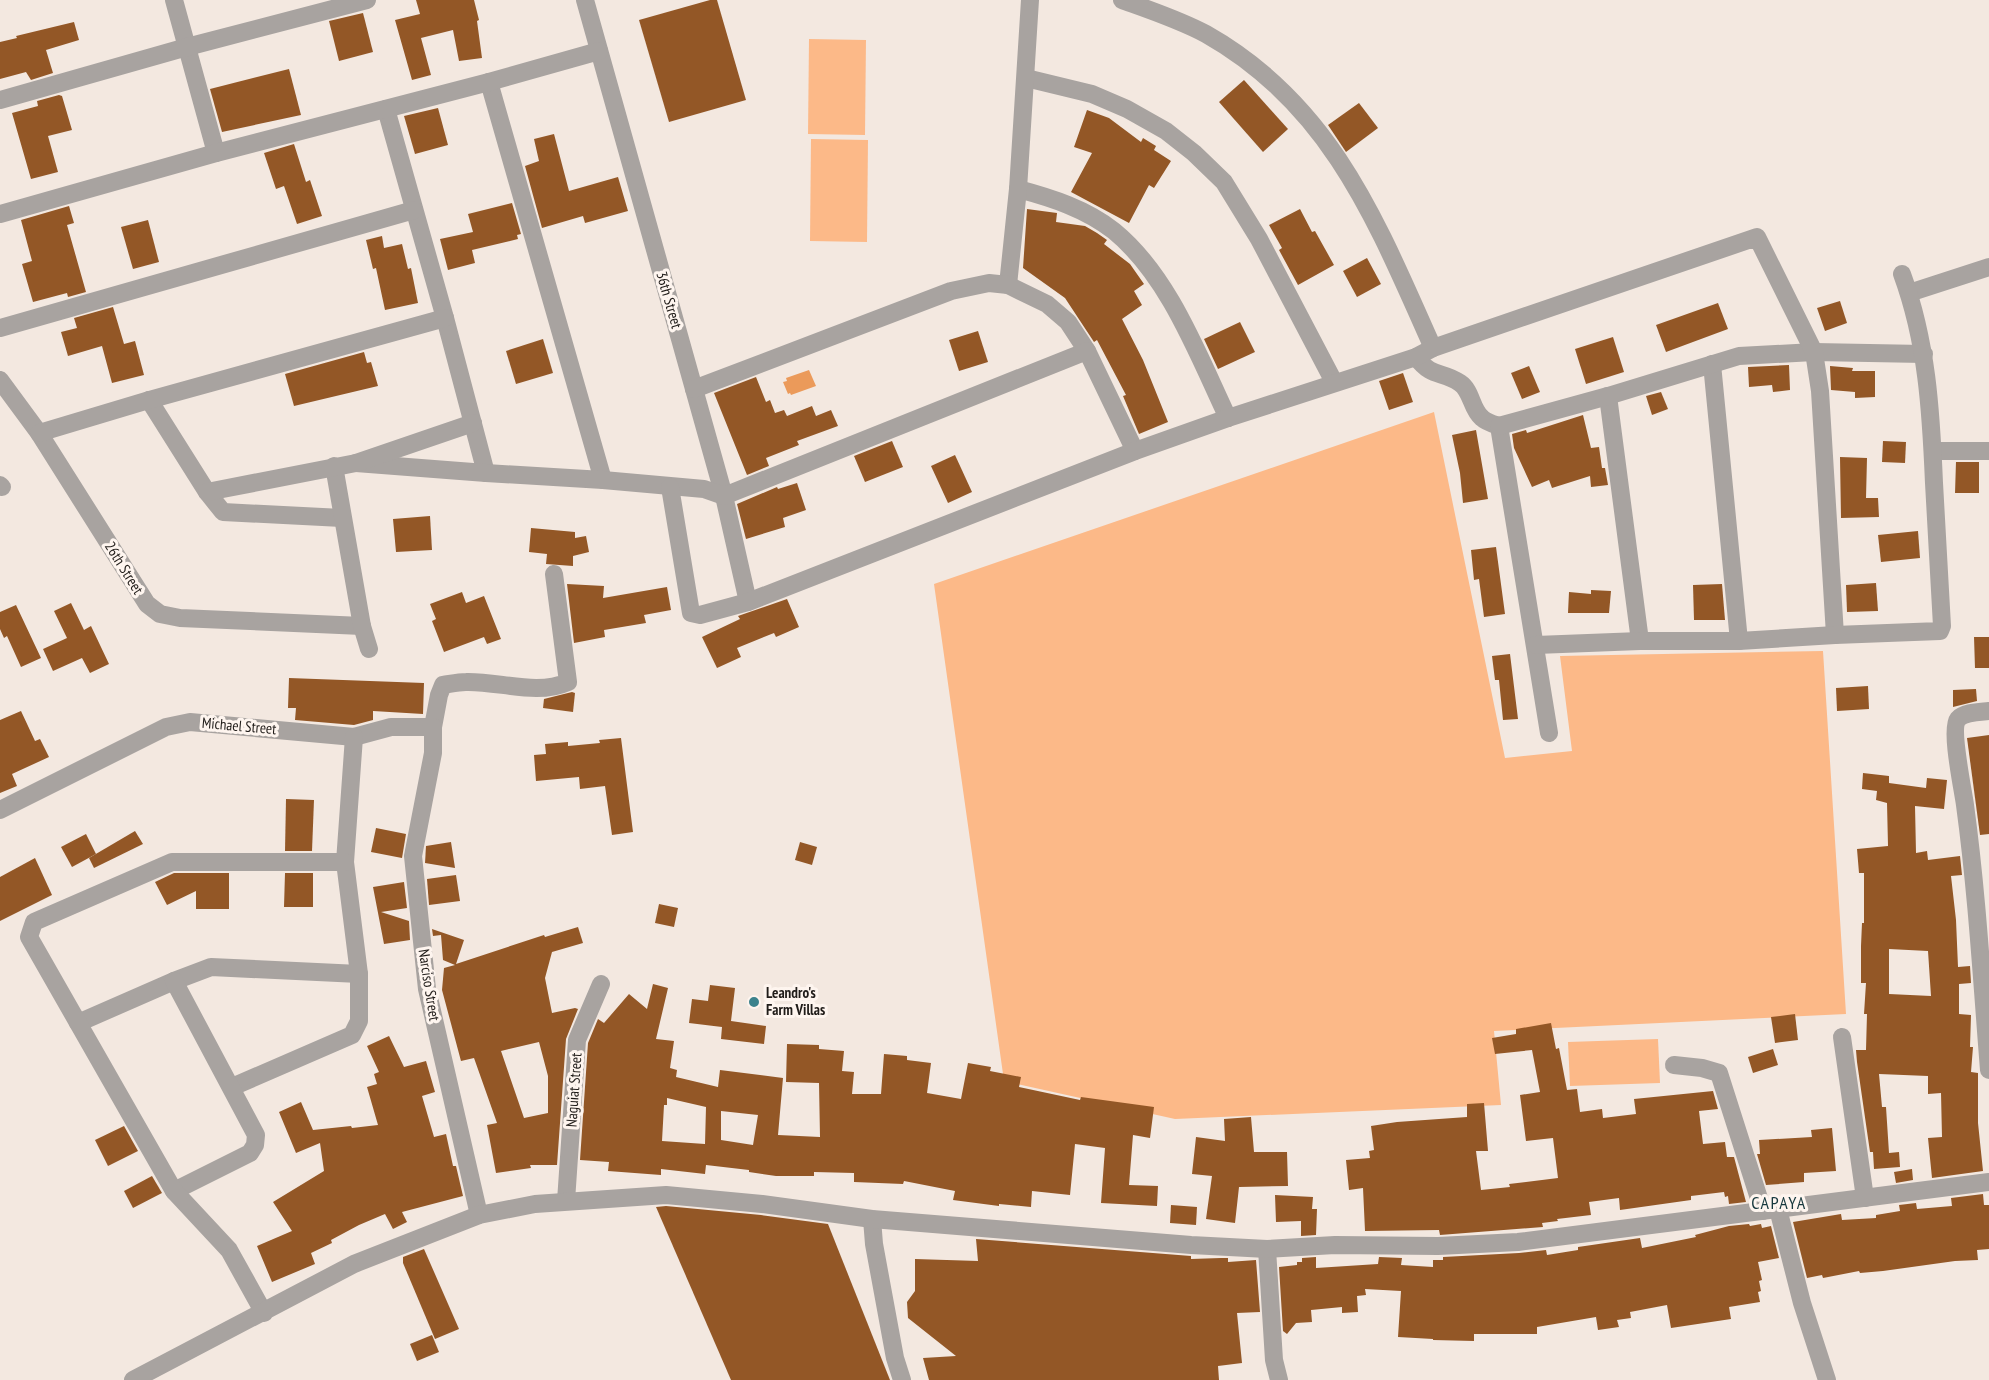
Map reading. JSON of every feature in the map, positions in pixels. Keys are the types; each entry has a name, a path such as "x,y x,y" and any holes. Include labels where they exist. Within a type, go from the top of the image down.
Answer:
{"street":[{"path":"174,0 216,153"},
{"path":"0,100 187,47 366,0"},
{"name":"36th Street","path":"585,0 724,496 748,602"},
{"path":"1008,285 1018,189 1030,0"},
{"path":"1122,0 1205,33 1270,78 1298,106 1324,137 1378,225 1433,348"},
{"path":"0,214 216,153 599,51"},
{"path":"1026,78 1092,94 1127,109 1166,131 1194,153 1224,182 1259,238 1334,382"},
{"path":"489,82 603,480"},
{"path":"386,109 486,473"},
{"path":"1018,189 1054,199 1084,213 1113,230 1138,253 1165,291 1228,418"},
{"path":"0,328 414,210"},
{"path":"670,487 691,613 700,615 748,602 1136,451 1228,418 1416,357 1433,348 1757,237 1814,352 1820,391 1835,635"},
{"path":"1909,293 1989,267"},
{"path":"1536,645 1640,641 1739,641 1940,631 1942,628 1933,451 1924,354 1902,274"},
{"path":"694,389 951,291 989,283 1008,285 1047,304 1068,322 1086,351 1136,451"},
{"path":"39,433 445,318"},
{"path":"356,463 704,489 724,496 1086,351"},
{"path":"1416,357 1425,368 1460,383 1466,389 1475,411 1483,420 1499,426 1739,356 1814,352 1924,354"},
{"path":"1712,364 1739,641"},
{"name":"26th Street","path":"0,380 39,433 147,604 160,615 180,618 362,626"},
{"path":"1608,396 1640,641"},
{"path":"149,400 207,492 223,512 342,518"},
{"path":"207,492 356,463 473,423"},
{"path":"1499,426 1549,733"},
{"path":"1933,451 1989,451"},
{"path":"334,466 362,626 369,649"},
{"path":"433,727 443,685 466,682 538,687 557,686 568,682 554,574"},
{"path":"1989,711 1965,715 1958,719 1956,725 1957,751 1984,936 1989,1070"},
{"name":"Michael Street","path":"0,810 166,727 190,722 354,737 391,727 433,727"},
{"name":"Narciso Street","path":"433,727 433,753 413,856 414,867 427,989 479,1215"},
{"path":"232,1087 352,1035 359,1021 359,974 345,862 354,737"},
{"path":"264,1313 229,1250 174,1191 29,937 34,922 172,862 345,862"},
{"path":"78,1023 211,967 359,974"},
{"path":"174,981 256,1135 255,1145 250,1153 174,1191"},
{"name":"Naguiat Street","path":"566,1201 577,1040 601,984"},
{"path":"1842,1037 1865,1198"},
{"path":"1674,1065 1702,1068 1719,1073 1771,1210 1827,1380"},
{"path":"133,1380 354,1264 479,1215 535,1204 666,1195 762,1204 872,1219 1267,1249 1335,1245 1438,1246 1518,1242 1989,1182"},
{"path":"872,1219 874,1244 893,1347 902,1380"},
{"path":"1267,1249 1274,1360 1279,1380"}],"shaded area":[{"path":"809,39 866,40 865,135 808,134"},
{"path":"811,139 868,140 867,242 810,241"},
{"path":"809,370 816,386 788,394 783,382 787,381 786,378"},
{"path":"1434,412 1505,758 1572,751 1560,656 1823,651 1846,1014 1494,1031 1501,1105 1175,1119 1004,1081 934,584"},
{"path":"1658,1039 1660,1083 1570,1086 1568,1042"}],"building":[{"path":"416,0 474,0 479,20 477,21 482,58 459,61 453,30 421,38 431,75 412,80 395,20 420,14"},
{"path":"717,0 746,100 669,122 639,20"},
{"path":"363,13 373,52 339,61 329,21"},
{"path":"74,22 79,40 46,50 53,73 31,80 26,72 0,79 0,42"},
{"path":"289,69 301,115 222,132 210,89"},
{"path":"1244,80 1288,129 1263,152 1219,102"},
{"path":"62,96 72,130 48,136 58,172 31,179 12,113 38,106 37,101"},
{"path":"1359,103 1378,128 1346,152 1328,125"},
{"path":"438,108 448,145 415,154 404,116"},
{"path":"1087,110 1109,118 1141,142 1143,138 1156,146 1154,150 1171,161 1154,188 1149,185 1129,223 1071,192 1092,153 1074,147"},
{"path":"554,134 569,191 618,177 628,211 585,223 583,216 542,228 525,166 539,161 534,139"},
{"path":"294,144 306,182 310,180 322,216 297,224 284,186 276,189 264,153"},
{"path":"512,203 521,234 517,235 518,239 472,250 475,263 448,270 440,239 473,232 468,214"},
{"path":"69,206 74,223 67,225 86,292 68,297 67,293 33,302 22,264 32,261 21,220"},
{"path":"1027,209 1057,213 1056,222 1085,226 1097,233 1107,240 1104,244 1130,264 1144,284 1134,291 1142,305 1122,319 1143,360 1168,422 1139,434 1123,396 1126,395 1097,340 1094,342 1065,298 1023,268"},
{"path":"1300,209 1334,265 1298,285 1279,250 1282,248 1269,225"},
{"path":"148,220 159,262 133,269 121,227"},
{"path":"382,236 384,248 402,244 408,269 411,268 418,303 385,310 376,268 373,269 366,240"},
{"path":"1367,258 1381,284 1357,297 1343,271"},
{"path":"1840,301 1847,323 1825,331 1817,308"},
{"path":"1718,303 1728,329 1666,352 1656,325"},
{"path":"113,307 124,344 135,341 144,375 112,383 102,346 68,356 61,332 77,328 74,318"},
{"path":"1240,322 1255,352 1218,369 1204,339"},
{"path":"978,331 988,362 959,371 949,340"},
{"path":"1613,337 1624,372 1586,384 1575,349"},
{"path":"543,339 553,373 516,384 506,351"},
{"path":"364,352 367,363 371,362 378,386 294,406 285,374"},
{"path":"1789,365 1790,390 1773,392 1772,385 1749,387 1748,367"},
{"path":"1529,366 1540,392 1522,399 1511,373"},
{"path":"1830,366 1853,368 1852,371 1875,371 1875,397 1855,398 1855,392 1831,390"},
{"path":"1403,373 1413,402 1389,410 1379,381"},
{"path":"756,377 766,402 770,400 775,413 784,410 787,416 812,406 816,416 831,410 838,426 797,441 799,445 766,458 769,466 747,475 714,393"},
{"path":"1661,392 1668,409 1652,415 1646,396"},
{"path":"1583,415 1591,448 1599,447 1602,468 1605,468 1608,485 1591,487 1590,476 1552,488 1549,480 1532,487 1514,448 1512,434 1526,430 1527,433"},
{"path":"1476,430 1488,499 1463,503 1460,473 1452,435"},
{"path":"892,441 903,467 865,482 854,456"},
{"path":"1883,441 1906,442 1905,463 1882,462"},
{"path":"955,455 972,492 948,503 931,466"},
{"path":"1840,457 1867,458 1866,498 1878,498 1879,517 1841,518"},
{"path":"1956,462 1979,462 1979,493 1955,493"},
{"path":"797,483 806,510 783,518 785,527 746,539 737,504 777,487 778,489"},
{"path":"430,516 432,550 396,552 393,519"},
{"path":"531,528 575,532 575,538 586,536 589,552 573,556 573,566 546,564 547,554 529,552"},
{"path":"1918,531 1920,558 1881,562 1878,535"},
{"path":"1496,547 1505,614 1484,617 1479,579 1474,580 1471,550"},
{"path":"1876,583 1878,611 1847,612 1846,585"},
{"path":"567,584 604,586 603,598 667,587 671,610 644,615 646,623 604,630 605,637 574,643"},
{"path":"1722,584 1725,620 1694,620 1693,585"},
{"path":"1591,590 1611,591 1609,613 1568,613 1569,592 1591,594"},
{"path":"462,592 466,603 484,596 501,639 487,644 484,637 444,652 432,621 436,619 430,604"},
{"path":"787,599 799,627 776,637 774,633 737,648 741,657 717,668 702,637 740,619 738,616"},
{"path":"71,603 84,630 91,626 109,664 90,673 82,658 53,671 43,649 67,638 54,611"},
{"path":"16,605 41,658 21,667 7,636 4,638 0,629 0,612"},
{"path":"1974,637 1989,637 1989,668 1975,668"},
{"path":"1510,654 1518,719 1503,720 1499,680 1495,680 1492,656"},
{"path":"289,678 424,683 423,714 373,711 373,720 354,725 295,720 296,708 288,708"},
{"path":"1868,686 1869,709 1837,711 1836,688"},
{"path":"1976,689 1977,701 1953,707 1953,690"},
{"path":"575,693 573,712 543,708 544,699"},
{"path":"21,711 35,741 40,739 49,757 12,774 17,786 0,793 0,720"},
{"path":"1989,735 1989,834 1980,835 1967,738"},
{"path":"621,738 633,832 612,835 605,786 580,789 579,777 536,781 534,755 546,754 545,744 568,742 568,746 600,743 599,740"},
{"path":"1863,773 1889,776 1889,783 1926,788 1927,778 1947,780 1944,809 1915,806 1916,853 1927,851 1928,860 1960,856 1962,875 1951,876 1958,967 1970,966 1971,983 1959,984 1959,1014 1971,1015 1970,1047 1973,1047 1971,1072 1978,1073 1978,1123 1983,1171 1932,1178 1928,1138 1942,1137 1941,1093 1928,1094 1928,1076 1879,1074 1882,1107 1886,1107 1889,1153 1899,1152 1900,1167 1874,1169 1856,1050 1866,1050 1867,1014 1864,1014 1866,983 1861,983 1864,873 1859,873 1857,849 1888,846 1887,803 1876,800 1877,791 1862,789","holes":["1889,949 1928,951 1931,996 1889,994"]},
{"path":"286,799 314,800 312,851 285,851"},
{"path":"376,828 406,834 402,858 371,852"},
{"path":"135,831 143,844 94,868 89,858"},
{"path":"86,834 96,854 72,867 61,847"},
{"path":"451,842 455,868 425,863 426,846"},
{"path":"800,842 817,847 812,865 795,860"},
{"path":"35,858 52,895 0,921 0,877"},
{"path":"174,873 229,873 229,909 196,909 196,891 167,905 155,882"},
{"path":"285,873 313,873 313,907 284,907"},
{"path":"456,875 460,901 429,905 427,879"},
{"path":"404,882 407,908 381,912 409,921 410,940 384,944 373,887"},
{"path":"659,904 678,908 674,927 655,923"},
{"path":"578,927 583,943 552,952 545,978 552,1013 578,1009 566,1039 557,1165 530,1165 531,1168 496,1173 487,1125 497,1123 474,1058 461,1061 442,990 444,968 455,965 443,960 441,935 433,936 432,929 464,940 456,964 544,935 545,937","holes":["539,1042 548,1076 548,1113 524,1118 501,1051"]},
{"path":"653,984 668,988 656,1039 674,1041 670,1068 677,1070 676,1077 718,1087 720,1070 783,1078 778,1135 820,1137 819,1083 786,1082 787,1044 819,1045 819,1049 844,1051 842,1071 854,1072 852,1094 881,1094 884,1054 907,1056 907,1060 931,1063 927,1093 961,1099 968,1063 991,1067 990,1071 1021,1077 1019,1087 1080,1100 1081,1097 1154,1107 1150,1138 1133,1135 1129,1185 1158,1186 1157,1206 1101,1203 1105,1148 1075,1144 1070,1195 1032,1191 1031,1207 999,1204 999,1206 953,1200 955,1191 904,1181 903,1184 854,1182 854,1173 814,1172 814,1176 776,1176 706,1165 705,1174 661,1169 661,1175 608,1171 609,1162 580,1160 588,1043 598,1019 604,1023 629,994 647,1009","holes":["667,1098 706,1107 705,1144 662,1141 664,1105 667,1105","721,1111 758,1115 753,1145 721,1140"]},
{"path":"710,985 735,988 731,1021 766,1026 764,1044 721,1039 722,1027 689,1023 692,999 708,1001"},
{"path":"1795,1014 1798,1040 1775,1043 1771,1017"},
{"path":"1551,1023 1556,1049 1559,1048 1567,1090 1577,1089 1580,1112 1602,1109 1603,1118 1636,1114 1634,1099 1713,1091 1718,1109 1699,1111 1703,1144 1725,1142 1727,1157 1734,1157 1746,1202 1729,1204 1728,1196 1725,1197 1724,1192 1691,1196 1691,1200 1620,1210 1619,1198 1589,1202 1591,1215 1557,1219 1558,1221 1542,1223 1543,1227 1440,1235 1439,1230 1365,1231 1363,1188 1349,1190 1346,1160 1370,1158 1369,1151 1374,1150 1371,1126 1467,1117 1467,1104 1484,1103 1488,1151 1476,1151 1481,1190 1558,1178 1553,1138 1526,1141 1520,1095 1540,1092 1532,1050 1495,1054 1492,1038 1516,1034 1516,1029"},
{"path":"389,1036 404,1067 426,1061 435,1092 422,1096 434,1137 446,1134 463,1196 402,1212 407,1222 393,1229 385,1214 359,1225 331,1240 332,1243 311,1253 315,1264 272,1282 257,1246 292,1231 273,1202 324,1171 320,1143 296,1153 279,1112 301,1102 313,1130 378,1125 367,1087 377,1084 374,1074 379,1072 367,1046"},
{"path":"1773,1049 1778,1065 1753,1073 1748,1057"},
{"path":"1251,1117 1254,1152 1287,1152 1288,1186 1239,1187 1235,1223 1206,1219 1212,1176 1192,1174 1196,1137 1225,1141 1224,1119"},
{"path":"124,1126 138,1151 108,1166 95,1140"},
{"path":"1832,1128 1836,1171 1804,1173 1804,1182 1766,1185 1757,1154 1760,1154 1759,1140 1812,1137 1811,1130"},
{"path":"1912,1169 1913,1180 1896,1183 1894,1172"},
{"path":"152,1176 162,1193 133,1208 124,1191"},
{"path":"1983,1194 1984,1205 1989,1205 1989,1249 1977,1250 1978,1260 1807,1278 1793,1222 1841,1214 1842,1220 1876,1218 1876,1215 1900,1211 1899,1205 1916,1203 1917,1209 1952,1206 1951,1198"},
{"path":"1275,1195 1313,1197 1312,1209 1317,1209 1316,1235 1301,1236 1301,1221 1276,1222"},
{"path":"1171,1205 1197,1207 1196,1225 1170,1223"},
{"path":"666,1206 828,1224 890,1380 731,1380 656,1207"},
{"path":"1749,1224 1750,1226 1761,1224 1762,1228 1771,1226 1779,1258 1758,1262 1762,1280 1759,1281 1761,1291 1758,1292 1760,1302 1729,1307 1731,1319 1671,1328 1667,1305 1630,1312 1631,1318 1617,1320 1619,1327 1598,1330 1596,1317 1537,1327 1537,1334 1474,1334 1474,1341 1433,1340 1398,1337 1401,1291 1365,1289 1366,1295 1357,1296 1358,1312 1342,1313 1342,1307 1311,1310 1312,1322 1296,1323 1287,1334 1283,1331 1279,1267 1297,1265 1297,1262 1302,1262 1302,1258 1316,1257 1316,1268 1378,1264 1379,1257 1402,1258 1401,1265 1433,1267 1433,1260 1443,1260 1443,1257 1546,1250 1547,1255 1578,1250 1578,1247 1640,1238 1642,1248 1696,1237 1695,1235 1729,1226"},
{"path":"976,1239 1191,1256 1191,1259 1228,1258 1228,1262 1256,1260 1260,1312 1237,1313 1242,1363 1218,1366 1219,1380 929,1380 923,1358 956,1356 908,1318 907,1302 915,1291 915,1259 978,1261"},
{"path":"424,1249 459,1329 435,1339 403,1263 403,1257"},
{"path":"432,1335 439,1352 417,1361 410,1344"}],"place":[{"name":"Leandro's Farm Villas","path":"754,1002"}],"district":[{"name":"CAPAYA","path":"1779,1203"}]}
